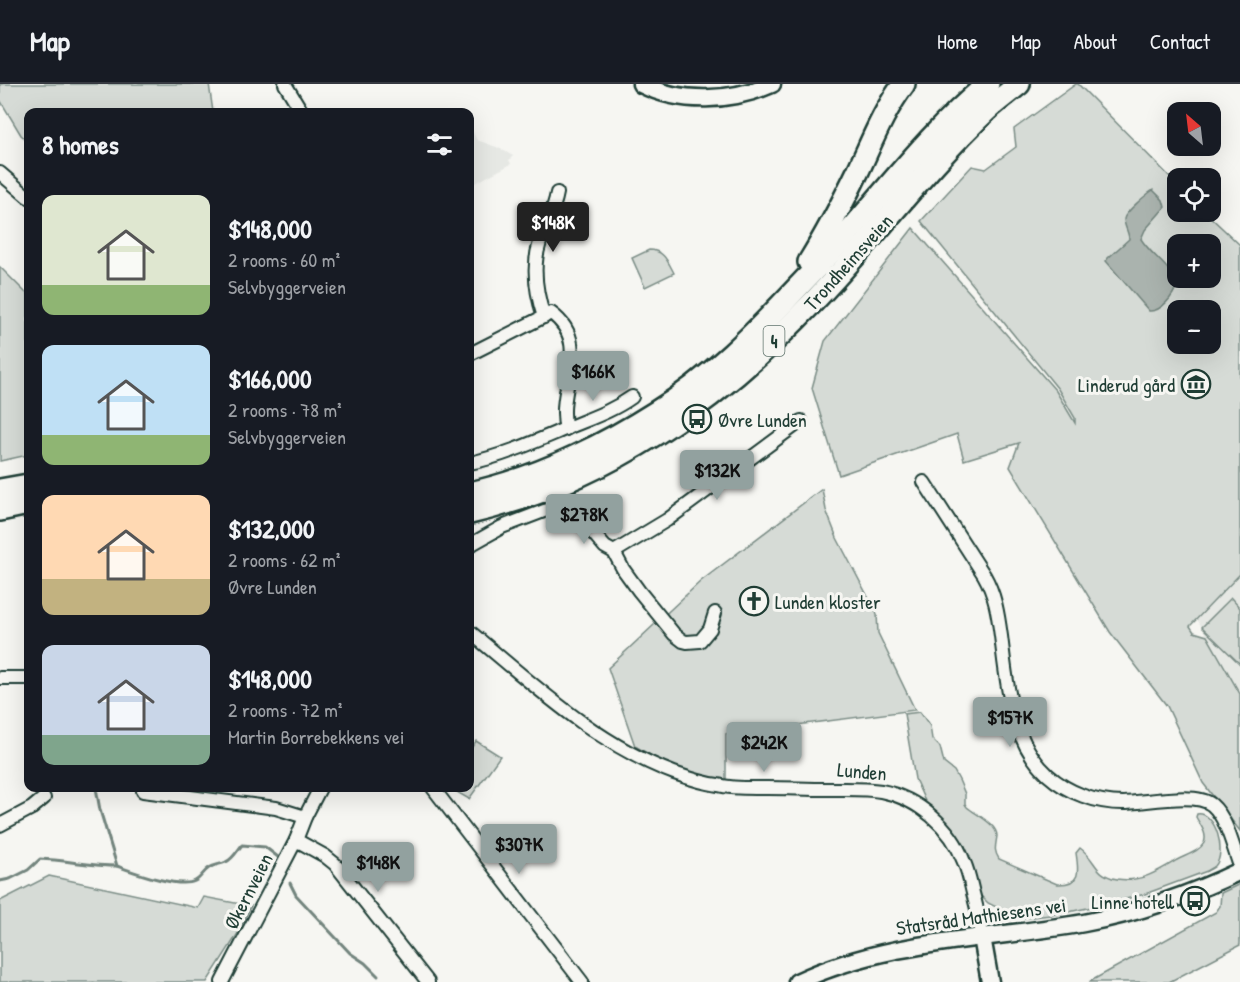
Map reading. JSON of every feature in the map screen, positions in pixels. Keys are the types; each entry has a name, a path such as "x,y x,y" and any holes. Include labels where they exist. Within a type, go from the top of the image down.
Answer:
{"highway":[{"path":"789,297 832,223 894,97 904,84"},
{"name":"Trondheimsveien","path":"474,492 493,488 555,466 625,431 695,384 764,324 840,243 951,117 988,84"},
{"name":"Trondheimsveien","path":"474,512 528,497 571,479 633,448 674,423 706,399 747,365 814,301 966,131 989,108 1019,84"},
{"path":"0,490 24,485"},
{"path":"0,510 24,505"}],"street":[{"path":"285,84 300,108"},
{"path":"641,84 670,94 708,98 747,93 772,84"},
{"path":"0,173 24,194"},
{"path":"544,317 538,297 537,255 557,193"},
{"path":"474,352 551,313 558,318 572,346 563,412 566,429"},
{"path":"474,462 525,446 610,411 632,397"},
{"path":"614,552 667,520 801,421"},
{"path":"924,482 984,575 991,590 996,606 1006,673 1018,727 1023,742 1038,764 1063,786 1074,792 1107,802 1194,798 1207,801 1222,818 1240,866"},
{"path":"474,543 516,521 550,509 569,510 614,552 639,591 674,634 683,641 692,643 704,638 710,629 715,613"},
{"name":"Lunden","path":"474,635 586,726 628,751 676,773 719,786 881,791 904,798 914,804 936,820 947,832 964,862 981,924 990,982"},
{"path":"0,678 24,678"},
{"path":"151,792 276,808 305,817"},
{"name":"Økernveien","path":"222,982 296,840 318,792"},
{"path":"435,792 582,982"},
{"path":"0,825 32,808 44,798"},
{"path":"296,840 335,864 428,982"},
{"name":"Statsråd Mathiesens vei","path":"797,982 875,954 1126,914 1183,896 1240,871"}],"shaded area":[{"path":"0,84 209,84 212,108 24,108 24,138 0,100"},
{"path":"1078,84 1167,174 1167,222 1216,222 1240,245 1240,574 1190,626 1194,632 1207,636 1240,694 1240,831 1203,783 1167,706 1110,632 1010,467 1019,443 964,460 957,434 839,475 812,388 825,341 913,228 1056,391 1075,423 1075,418 1058,389 921,221 972,166 986,169 1016,147 1014,129"},
{"path":"474,134 477,140 513,156 509,160 511,164 474,184"},
{"path":"1153,190 1163,200 1165,207 1145,230 1141,239 1167,269 1167,288 1175,288 1166,302 1154,311 1149,311 1106,261 1129,239 1124,219 1137,203"},
{"path":"649,250 662,254 674,273 645,287 632,258"},
{"path":"0,267 24,291 24,456 0,461"},
{"path":"822,489 826,510 837,538 877,614 878,633 915,710 726,734 726,781 672,768 635,746 608,668 701,581"},
{"path":"1240,575 1240,694 1197,619"},
{"path":"1231,598 1240,608 1240,664 1202,627"},
{"path":"920,712 930,726 932,739 940,747 944,763 954,771 959,780 965,794 965,804 990,823 996,832 995,850 999,859 1057,884 1065,884 1077,876 1076,853 1080,848 1103,874 1109,877 1125,880 1141,878 1202,846 1205,836 1196,817 1197,814 1210,819 1218,834 1220,852 1215,866 1145,894 1059,914 1025,918 1014,916 988,903 981,896 965,846 925,801 915,779 904,714"},
{"path":"476,741 500,756 469,799 457,792 474,792 474,744"},
{"path":"49,876 198,908 204,897 251,906 237,935 207,982 0,982 0,901"},
{"path":"1240,884 1240,945 1169,982 1089,982 1216,912 1220,906 1221,893"}],"waterway":[{"path":"97,792 117,866 156,879 188,883 197,880 211,867 228,861 242,845 265,847 278,857"},
{"path":"0,881 28,870 40,859 117,866"},
{"path":"290,883 296,895 350,953 378,976"}],"place":[{"name":"Linderud gård","path":"1196,384"},
{"name":"Øvre Lunden","path":"697,419"},
{"name":"Lunden kloster","path":"754,601"},
{"name":"Linne hotell","path":"1195,901"}]}
